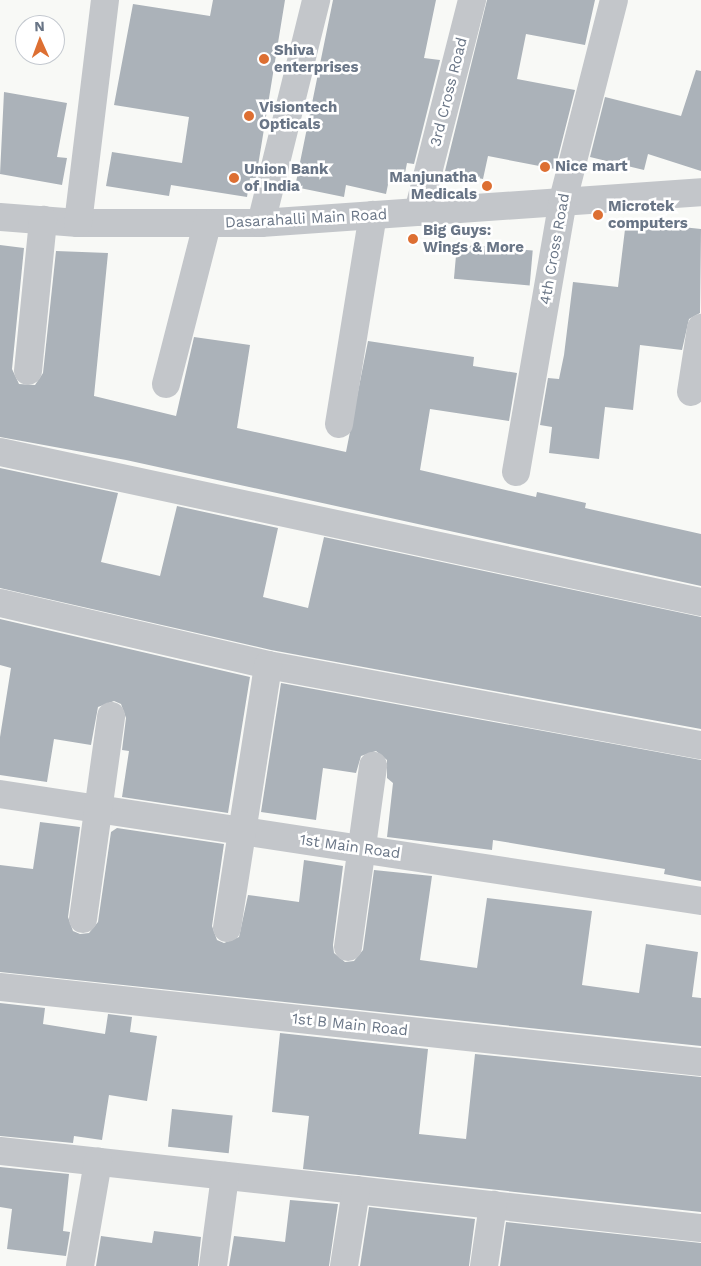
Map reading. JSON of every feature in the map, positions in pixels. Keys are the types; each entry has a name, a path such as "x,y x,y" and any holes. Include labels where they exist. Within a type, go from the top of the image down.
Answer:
{"street":[{"path":"78,223 105,0"},
{"path":"261,224 316,0"},
{"name":"3rd Cross Road","path":"418,212 472,0"},
{"name":"4th Cross Road","path":"516,472 563,200 614,0"},
{"name":"Dasarahalli Main Road","path":"0,216 78,223 261,224 563,200 701,192"},
{"path":"339,424 374,215"},
{"path":"28,371 43,220"},
{"path":"166,384 207,224"},
{"path":"691,392 701,328"},
{"path":"0,452 701,602"},
{"path":"0,603 268,665 701,745"},
{"path":"227,928 268,665"},
{"path":"83,918 95,809 111,716"},
{"path":"348,947 373,766"},
{"name":"1st Main Road","path":"0,794 243,833 361,848 701,901"},
{"name":"1st B Main Road","path":"0,987 701,1062"},
{"path":"0,1151 701,1228"},
{"path":"80,1266 98,1162"},
{"path":"213,1266 225,1176"},
{"path":"344,1266 356,1190"},
{"path":"484,1266 493,1205"}],"building":[{"path":"213,0 285,0 256,178 250,178 247,197 171,185 169,196 106,186 112,152 182,163 189,117 114,105 133,4 210,16"},
{"path":"333,0 436,0 424,58 440,60 414,164 407,163 404,178 390,175 386,194 346,185 344,197 295,187"},
{"path":"487,0 595,0 585,45 526,34 517,79 575,90 555,169 488,156 483,179 445,171"},
{"path":"696,70 701,71 701,171 648,154 644,170 590,157 605,97 681,116"},
{"path":"4,92 67,103 57,157 67,158 62,185 0,174"},
{"path":"626,221 701,229 700,313 689,319 682,350 640,345 633,410 605,407 599,459 549,453 552,427 540,425 548,378 559,379 564,355 573,282 618,287"},
{"path":"457,244 533,251 530,285 454,279"},
{"path":"0,245 24,248 12,369 19,384 35,385 43,373 56,251 108,253 94,396 176,416 194,337 250,345 237,428 346,452 368,341 474,357 473,366 517,373 509,421 430,409 420,470 536,497 537,492 586,503 585,508 701,534 701,586 126,460 0,437"},
{"path":"0,468 118,493 101,562 160,576 177,506 278,528 263,597 308,608 324,537 701,617 701,729 271,650 0,588"},
{"path":"0,619 250,677 228,813 122,797 129,751 122,750 126,718 121,704 114,701 98,707 91,745 54,739 47,782 0,775 0,737 11,668 0,665"},
{"path":"281,683 701,760 701,881 664,874 665,869 493,840 492,850 387,837 393,783 387,778 387,760 376,751 361,756 356,773 323,768 316,820 261,812"},
{"path":"40,822 80,827 68,917 73,931 80,934 89,933 98,922 111,832 117,828 224,844 212,926 217,940 224,943 239,937 248,895 299,902 304,860 343,866 333,945 334,953 345,962 354,961 363,950 374,870 432,876 420,960 477,968 487,898 592,911 582,985 639,993 646,944 698,952 692,997 701,998 701,1046 0,972 0,865 33,869"},
{"path":"0,1003 45,1008 43,1024 105,1034 108,1014 132,1017 130,1032 157,1036 147,1101 109,1095 102,1140 74,1136 73,1143 0,1136"},
{"path":"280,1033 428,1049 419,1134 466,1139 475,1054 701,1077 701,1212 303,1169 309,1116 272,1112"},
{"path":"172,1109 233,1115 229,1153 168,1147"},
{"path":"0,1167 69,1174 63,1231 70,1232 66,1256 7,1249 12,1209 0,1207"},
{"path":"290,1200 338,1204 329,1266 229,1266 234,1236 285,1242"},
{"path":"369,1207 475,1219 469,1266 360,1266"},
{"path":"506,1222 701,1243 701,1266 500,1266"},
{"path":"154,1231 201,1237 198,1266 96,1266 101,1236 152,1243"}],"place":[{"name":"Shiva enterprises","path":"264,59"},
{"name":"Visiontech Opticals","path":"249,116"},
{"name":"Nice mart","path":"545,167"},
{"name":"Union Bank of India","path":"234,178"},
{"name":"Manjunatha Medicals","path":"487,186"},
{"name":"Microtek computers","path":"598,215"},
{"name":"Big Guys: Wings & More","path":"413,239"}]}
